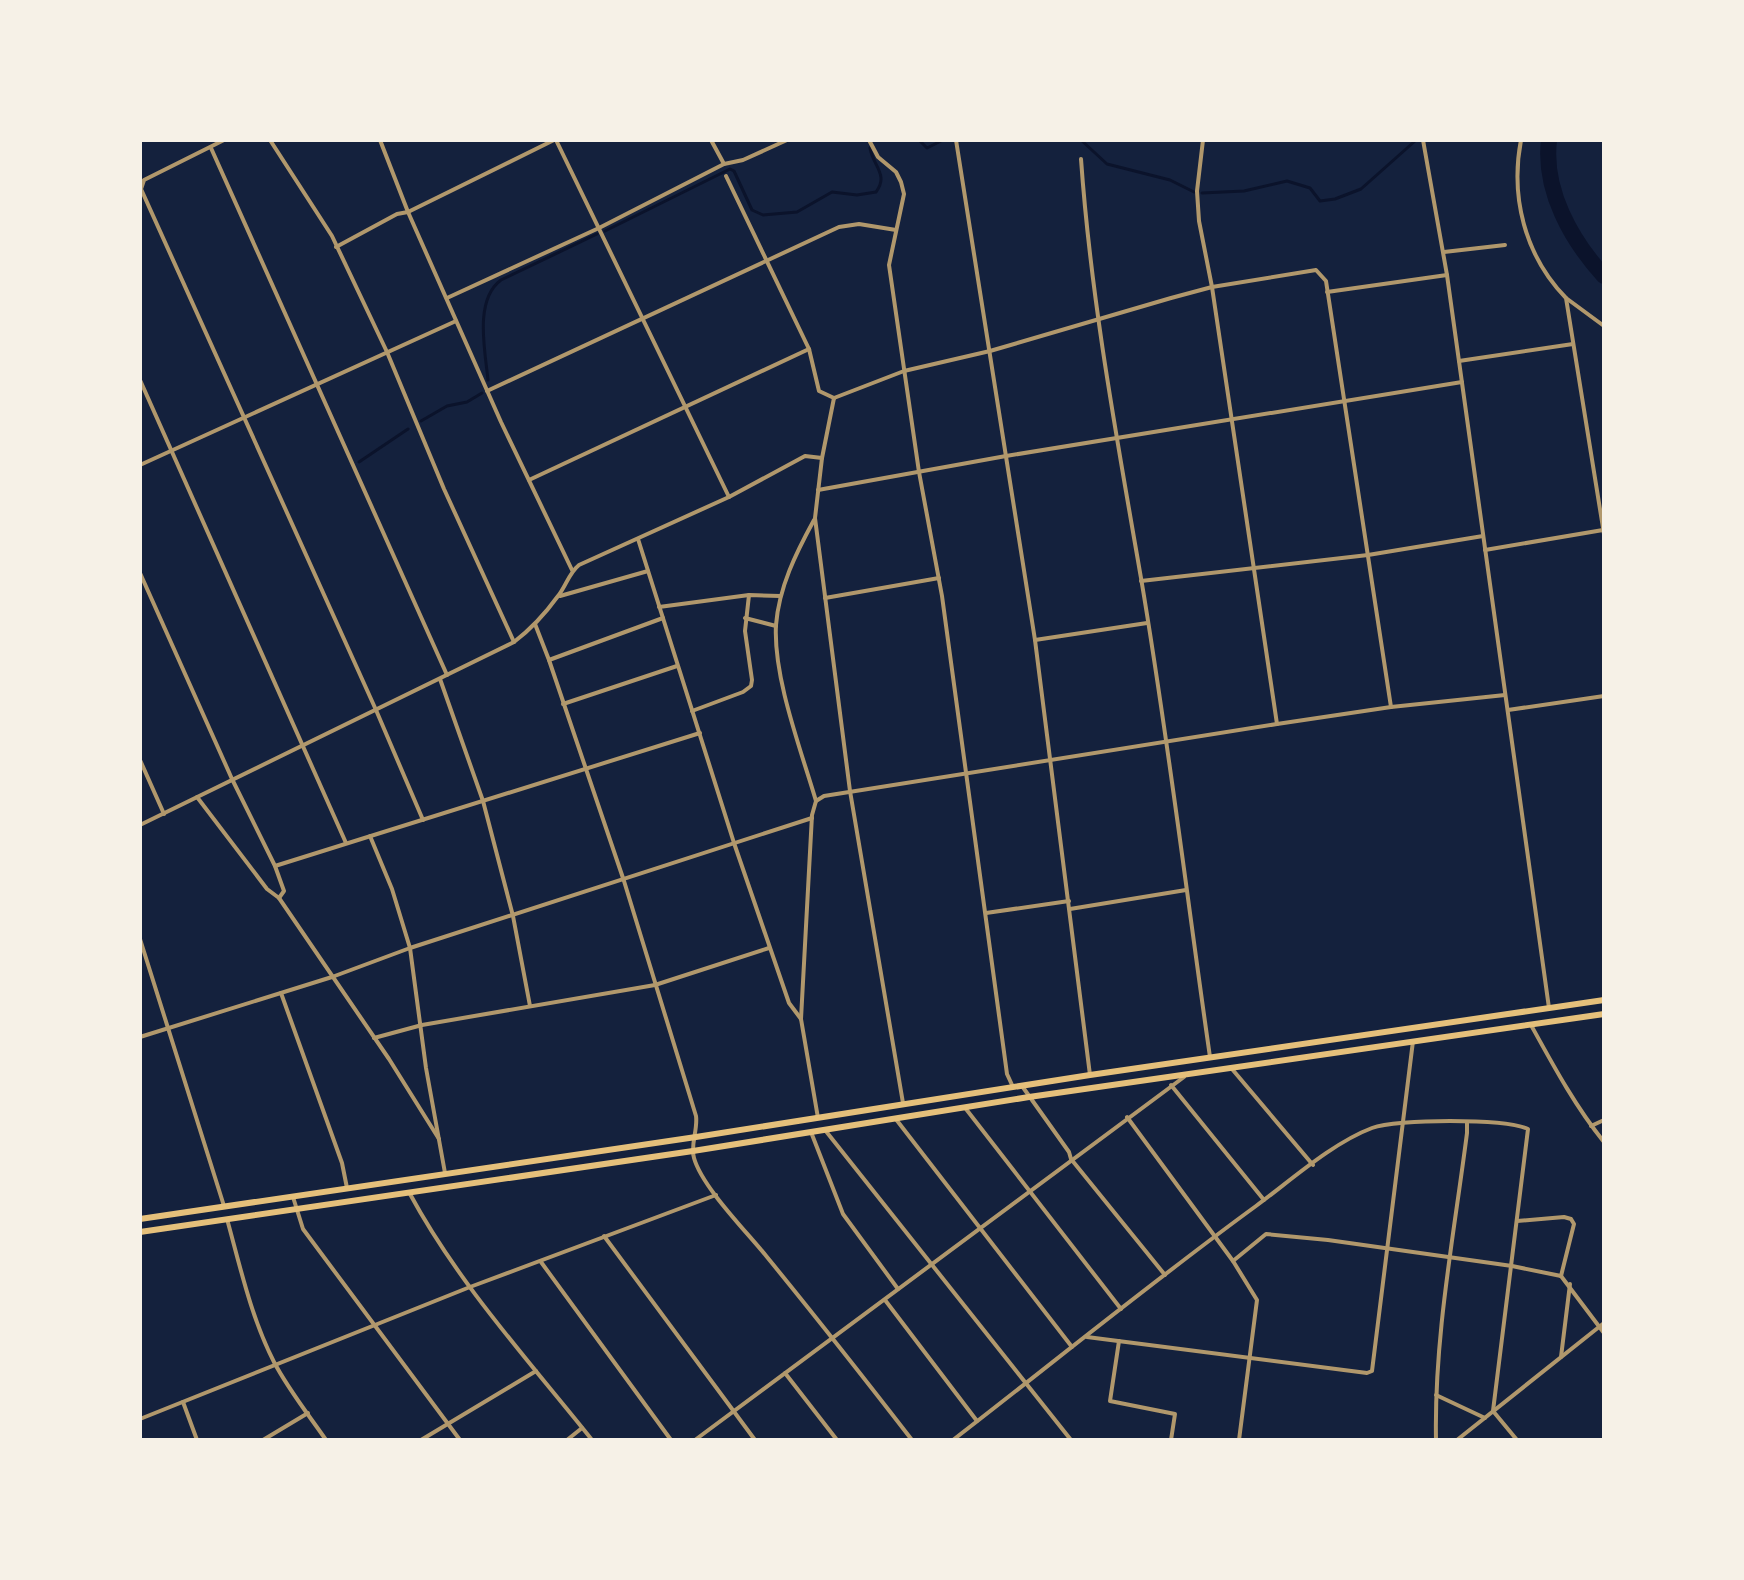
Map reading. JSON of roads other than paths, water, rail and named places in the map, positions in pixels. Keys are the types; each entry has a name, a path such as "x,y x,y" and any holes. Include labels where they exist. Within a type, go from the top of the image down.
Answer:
{"highway":[{"path":"140,1219 1604,1000"},
{"path":"140,1232 693,1151 1029,1097 1604,1014"}],"street":[{"path":"224,140 142,182 141,189 423,820"},
{"path":"270,140 336,247 387,352 444,489 514,642"},
{"path":"380,140 408,212 487,391 572,570"},
{"path":"336,247 397,214 408,212 555,140 729,497"},
{"path":"711,140 724,164"},
{"path":"447,298 599,228 724,164 743,160 787,140"},
{"path":"869,140 878,157 896,172 904,194 889,265 919,472 939,578 1007,1074 1013,1087"},
{"path":"956,140 1035,640 1090,1075"},
{"path":"1203,140 1197,191 1199,221 1212,287 1277,724"},
{"path":"1423,140 1447,275 1549,1008"},
{"path":"1521,140 1517,159 1518,183 1531,247 1541,270 1566,298 1604,326"},
{"path":"211,148 447,676"},
{"path":"1081,159 1086,235 1166,742 1210,1057"},
{"path":"726,176 809,349 819,391 834,398 904,371 990,351 1212,287 1316,270 1326,281 1391,707"},
{"path":"487,391 642,316 839,227 859,224 896,230"},
{"path":"1443,252 1505,245"},
{"path":"1327,292 1447,275"},
{"path":"1485,550 1604,532 1566,298"},
{"path":"140,465 456,321"},
{"path":"1459,361 1573,344"},
{"path":"529,480 809,349"},
{"path":"140,380 346,843"},
{"path":"818,490 1006,456 1462,382"},
{"path":"834,398 822,458 815,518 850,791 903,1104"},
{"path":"140,825 514,642 535,624 558,596 572,570 729,497 805,456 822,458"},
{"path":"815,518 793,559 781,596 776,626 787,702 816,801 812,818 801,1019 818,1118"},
{"path":"1141,581 1368,555 1483,536"},
{"path":"638,539 734,843 789,1003 801,1019"},
{"path":"558,596 648,571"},
{"path":"140,573 232,779 275,866 284,891 279,898"},
{"path":"825,598 939,578"},
{"path":"659,607 749,595 781,596"},
{"path":"692,711 743,692 751,686 745,618 749,595"},
{"path":"549,660 663,618"},
{"path":"745,618 776,626"},
{"path":"1035,640 1147,623"},
{"path":"535,624 624,881 696,1116 693,1151 697,1166 716,1195 834,1338 912,1440"},
{"path":"563,704 677,666"},
{"path":"440,679 483,801 513,916 530,1006"},
{"path":"816,801 824,796 850,791 1277,724 1391,707 1505,695"},
{"path":"1508,710 1604,696"},
{"path":"275,866 700,733"},
{"path":"140,760 164,814"},
{"path":"197,797 267,889 279,898 439,1139"},
{"path":"140,1037 332,977 410,948 812,818"},
{"path":"370,836 392,889 410,948 445,1173"},
{"path":"1070,909 1186,890"},
{"path":"986,913 1069,901"},
{"path":"140,939 224,1206"},
{"path":"374,1038 422,1025 655,985 770,948"},
{"path":"281,992 342,1163 347,1188"},
{"path":"1531,1024 1591,1126 1604,1142"},
{"path":"1086,1337 1367,1373 1372,1371 1413,1041"},
{"path":"1232,1069 1313,1165"},
{"path":"695,1440 1186,1075"},
{"path":"1022,1085 1071,1159 1165,1275"},
{"path":"1171,1085 1264,1200"},
{"path":"964,1107 1121,1309"},
{"path":"1127,1117 1233,1261 1257,1300 1239,1440"},
{"path":"895,1118 1072,1347"},
{"path":"1591,1126 1604,1120"},
{"path":"1436,1440 1435,1395 1467,1122"},
{"path":"953,1440 1215,1236 1337,1147 1370,1129 1392,1123 1467,1122 1526,1127 1528,1132 1493,1411 1517,1440"},
{"path":"825,1130 1071,1440"},
{"path":"811,1132 835,1201 898,1289"},
{"path":"409,1192 470,1287 592,1440"},
{"path":"140,1419 470,1287 716,1195"},
{"path":"293,1197 303,1229 460,1440"},
{"path":"227,1219 244,1283 275,1365 326,1440"},
{"path":"1517,1221 1571,1219 1574,1224 1561,1276"},
{"path":"1233,1261 1266,1234 1512,1266 1561,1276 1602,1325 1604,1333"},
{"path":"604,1236 755,1440"},
{"path":"541,1262 671,1440"},
{"path":"1561,1357 1570,1284"},
{"path":"885,1300 977,1421"},
{"path":"1457,1440 1602,1325"},
{"path":"1119,1341 1110,1401 1175,1414 1171,1440"},
{"path":"421,1440 537,1370"},
{"path":"785,1373 837,1440"},
{"path":"1435,1395 1485,1418"},
{"path":"183,1402 197,1440"},
{"path":"263,1440 308,1413"},
{"path":"567,1440 582,1428"}],"waterway":[{"path":"919,140 927,148 943,140"},
{"path":"1081,140 1107,164 1170,180 1194,192"},
{"path":"1549,140 1548,159 1555,196 1581,247 1604,276"},
{"path":"1202,193 1244,191 1287,181 1310,188 1320,201 1335,199 1361,189 1415,141"},
{"path":"605,231 730,169 734,171 752,210 763,215 797,212 832,192 857,195 876,192 881,175 870,148"},
{"path":"488,380 483,326 487,300 493,289 501,280 597,234"},
{"path":"421,421 447,406 467,402 482,393"},
{"path":"359,462 408,429"}]}
